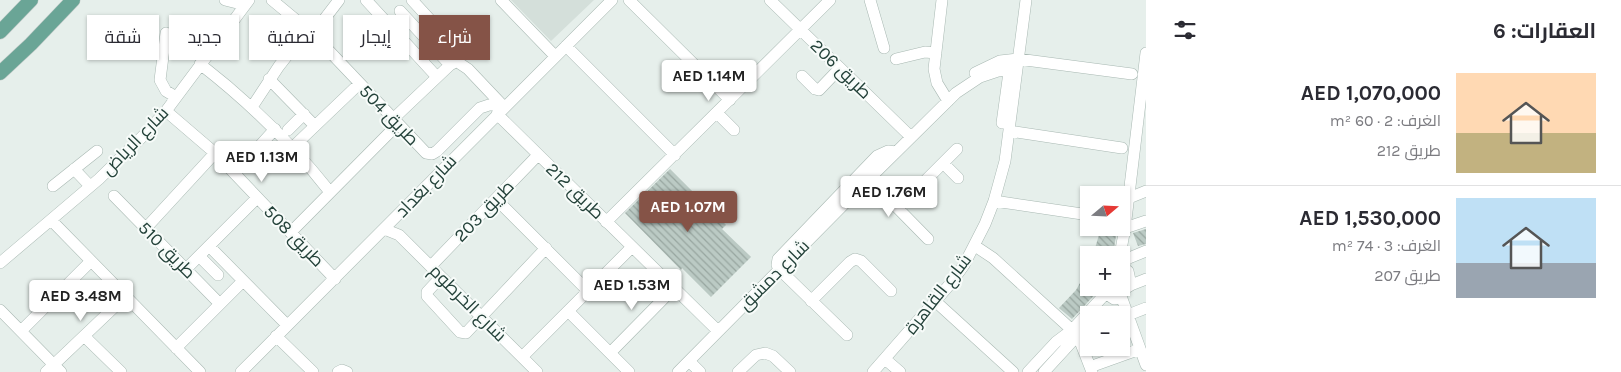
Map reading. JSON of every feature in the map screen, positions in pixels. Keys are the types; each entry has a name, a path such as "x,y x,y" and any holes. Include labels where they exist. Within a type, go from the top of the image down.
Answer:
{"main road":[{"path":"0,32 31,0"},
{"path":"0,73 73,0"}],"street":[{"path":"225,0 247,2"},
{"path":"272,0 290,15"},
{"path":"325,15 339,0"},
{"path":"366,0 380,15"},
{"path":"291,232 437,77 454,63 455,47 412,0 396,15"},
{"path":"501,0 555,56"},
{"name":"شارع بغداد","path":"241,372 501,109 612,0"},
{"path":"629,0 730,100"},
{"name":"طريق 206","path":"770,0 911,137"},
{"path":"606,222 830,0"},
{"path":"870,0 884,48"},
{"path":"942,0 934,69 936,78 952,97"},
{"name":"شارع القاهرة","path":"873,372 964,265 975,246 994,201 1005,161 1009,131 1019,0"},
{"name":"شارع القاهرة","path":"999,180 1006,88 1013,65 1026,0"},
{"name":"شارع الرياض","path":"0,263 122,158 166,111 247,2"},
{"name":"طريق 212","path":"400,11 454,63 468,69 538,156 718,331"},
{"path":"166,33 160,80 166,91 176,97"},
{"path":"566,46 675,154"},
{"path":"409,47 437,77"},
{"path":"896,59 925,52 936,53"},
{"path":"1130,186 1143,98 1146,53"},
{"name":"طريق 504","path":"333,56 423,151 432,154 480,108 489,105 501,109"},
{"path":"252,107 269,80 286,60"},
{"name":"شارع دمشق","path":"678,372 868,179 952,97 967,79 982,68 1000,61 1013,65"},
{"path":"200,64 252,107 275,129 293,147 330,192"},
{"path":"1013,65 1132,74"},
{"name":"شارع دمشق","path":"952,97 980,77 1013,65"},
{"path":"802,76 815,89 819,90 840,68"},
{"path":"980,77 992,78 1006,88"},
{"path":"269,80 315,126"},
{"path":"293,147 359,84"},
{"name":"طريق 508","path":"166,111 215,153 335,279"},
{"path":"718,113 734,130"},
{"path":"288,130 304,114"},
{"path":"235,173 275,129"},
{"path":"1009,131 1122,148"},
{"path":"898,208 957,149"},
{"path":"53,186 97,151"},
{"path":"847,335 780,270 777,265 779,257 877,156 888,151 896,152"},
{"path":"146,228 215,153"},
{"name":"طريق 203","path":"430,266 538,156"},
{"path":"943,162 958,178"},
{"path":"74,169 90,186"},
{"path":"868,179 928,239"},
{"path":"1130,197 1146,192"},
{"name":"طريق 510","path":"114,196 220,304"},
{"path":"186,269 257,198"},
{"path":"496,199 588,291"},
{"path":"994,201 1080,214"},
{"name":"شارع الخرطوم","path":"394,218 399,235"},
{"path":"51,220 200,372"},
{"path":"1130,224 1146,221"},
{"name":"شارع الخرطوم","path":"384,229 399,235 537,372"},
{"name":"طريق 510","path":"209,246 287,325"},
{"path":"975,246 993,258 1071,336 1091,370 1141,342"},
{"path":"522,357 632,247"},
{"path":"442,277 427,292 426,296 460,332 467,332 546,248"},
{"path":"1130,258 1146,251"},
{"path":"199,256 218,275"},
{"path":"811,301 850,262 855,260 861,262 891,291"},
{"path":"21,332 91,261"},
{"path":"1130,285 1146,279"},
{"path":"176,348 243,281"},
{"path":"610,353 674,288"},
{"path":"0,310 54,370 126,296"},
{"path":"1044,372 1055,367 1071,336 1110,296"},
{"path":"1103,306 1111,296"},
{"path":"935,301 1013,372"},
{"path":"1130,314 1146,308"},
{"path":"568,311 629,372"},
{"path":"1130,319 1141,342 1146,365"},
{"path":"1028,372 1056,342 1071,336 1080,329"},
{"path":"276,336 313,372"},
{"path":"85,337 116,371"},
{"path":"738,372 756,356 765,352 773,356 790,372"},
{"path":"885,359 900,372"},
{"path":"689,361 700,372"},
{"path":"338,372 342,370 347,372"}],"shaded area":[{"path":"511,0 594,0 551,41"}],"building":[{"path":"670,169 726,225 722,229 751,257 711,297 682,268 681,270 625,213"},
{"path":"1146,229 1146,244 1138,246 1133,233"},
{"path":"1099,236 1116,236 1114,246 1096,246"},
{"path":"1080,283 1080,296 1094,296 1084,306 1080,306 1080,310 1072,319 1059,308"}]}
